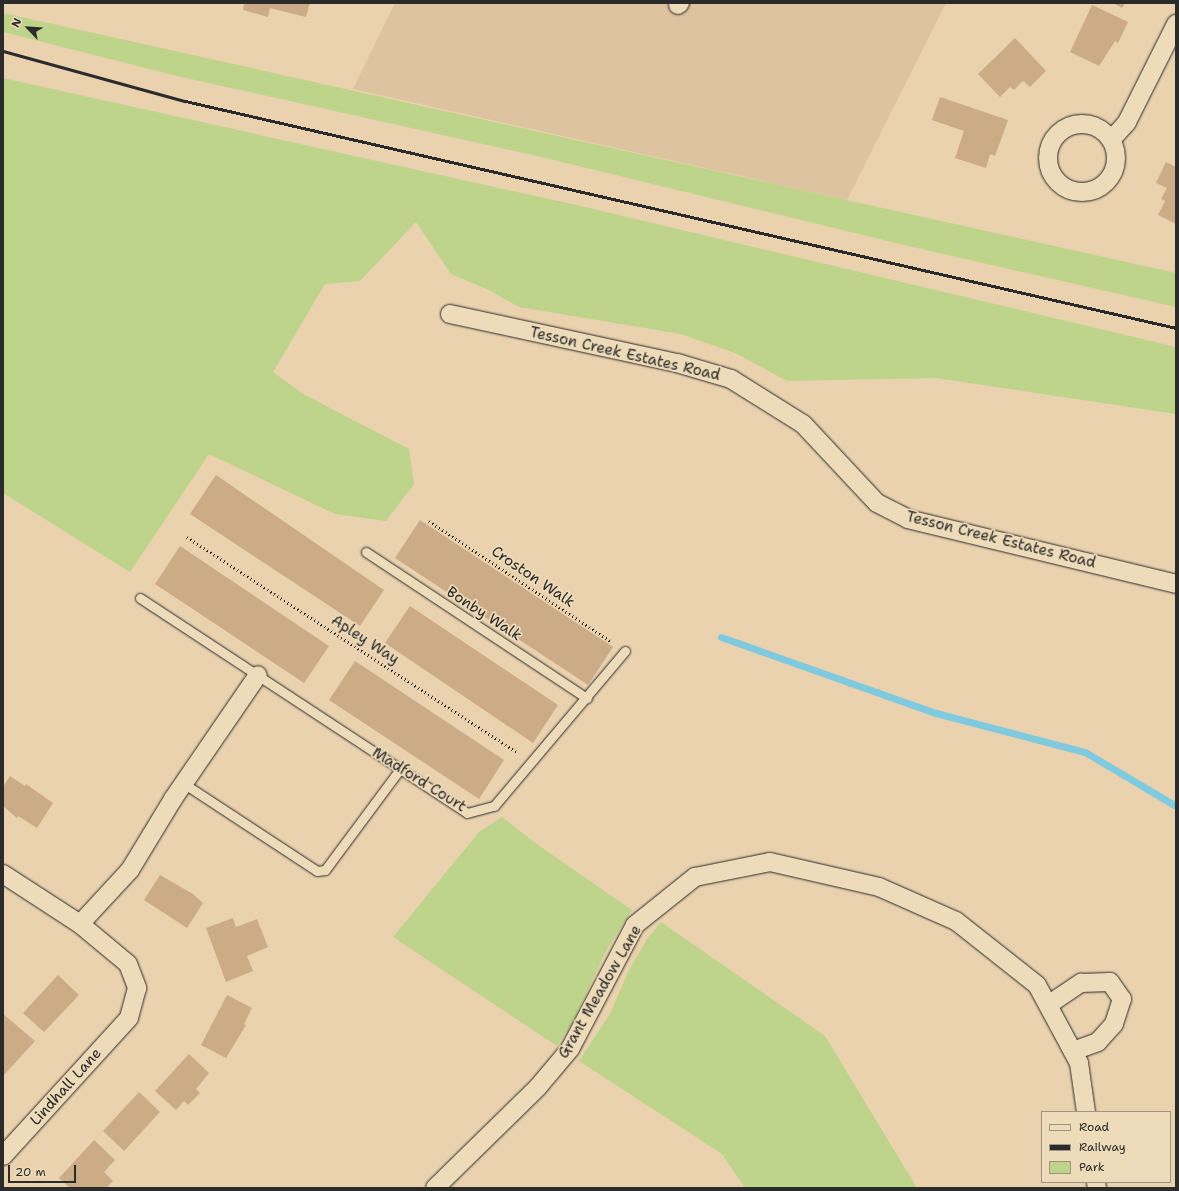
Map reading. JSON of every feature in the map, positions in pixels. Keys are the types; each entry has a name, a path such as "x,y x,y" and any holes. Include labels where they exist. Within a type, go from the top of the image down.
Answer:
{"street":[{"path":"1111,140 1127,122 1176,24"},
{"name":"Tesson Creek Estates Road","path":"450,314 677,363 731,379 803,424 877,503 908,520 1176,584"},
{"path":"3,874 80,924 130,870 183,783 258,675"},
{"name":"Grant Meadow Lane","path":"436,1188 538,1087 570,1049 634,925 694,877 770,862 879,887 956,921 1037,985 1079,1063 1086,1111"},
{"name":"Lindhall Lane","path":"3,1156 129,1018 137,988 128,964 80,924"},
{"path":"1048,1005 1081,983 1110,982 1122,999 1114,1024 1098,1042 1073,1051"}],"lane":[{"name":"Bonby Walk","path":"366,552 587,698"},
{"name":"Madford Court","path":"140,598 467,813 494,806 587,698 625,651"},
{"path":"183,783 317,871 325,870 400,769"}],"path":[{"name":"Croston Walk","path":"429,521 625,651"},
{"name":"Apley Way","path":"187,537 531,762"}],"shaded area":[{"path":"395,3 946,3 847,200 353,89"}],"green space":[{"path":"3,13 1176,273 1176,307 904,245 533,155 177,76 3,32"},
{"path":"3,78 585,207 1176,347 1176,414 936,378 787,381 735,353 681,334 519,307 489,290 451,274 416,222 360,281 325,284 273,372 303,394 409,449 414,484 386,521 335,514 209,454 130,572 3,493"},
{"path":"502,817 538,845 632,910 606,951 573,1022 557,1046 393,937 479,832"},
{"path":"661,922 825,1036 917,1188 745,1188 722,1154 579,1061 611,1012 628,972 647,939"}],"building":[{"path":"244,3 310,3 306,17 270,8 268,17 243,10"},
{"path":"1113,3 1125,3 1122,8"},
{"path":"1092,5 1128,22 1118,43 1115,41 1099,66 1070,52"},
{"path":"1015,38 1046,71 1030,87 1023,81 1014,90 1010,87 1000,97 978,74"},
{"path":"940,97 1008,120 995,156 990,154 986,168 955,158 964,131 932,120"},
{"path":"1166,162 1176,167 1176,224 1158,215 1165,201 1161,199 1167,188 1156,183"},
{"path":"216,475 384,590 360,626 190,514"},
{"path":"420,520 613,647 588,685 395,558"},
{"path":"180,546 329,646 304,683 155,584"},
{"path":"410,606 558,705 533,743 385,643"},
{"path":"355,661 504,760 479,799 329,700"},
{"path":"10,776 25,786 26,784 53,803 37,828 18,816 17,818 3,806 3,787"},
{"path":"160,875 193,894 203,903 187,928 144,900"},
{"path":"233,918 236,927 257,919 268,947 247,956 253,971 226,982 206,928"},
{"path":"58,975 79,995 44,1032 23,1013"},
{"path":"227,995 252,1008 244,1024 246,1025 226,1058 201,1045"},
{"path":"3,1014 35,1041 3,1076"},
{"path":"189,1054 209,1073 196,1089 200,1093 188,1105 184,1101 176,1110 155,1091"},
{"path":"139,1092 160,1112 124,1151 103,1131"},
{"path":"94,1140 115,1160 104,1172 113,1181 106,1188 70,1188 59,1178"}],"waterway":[{"path":"721,637 936,713 1085,752 1176,806"}],"railway":[{"path":"3,51 185,101 1176,328"}]}
